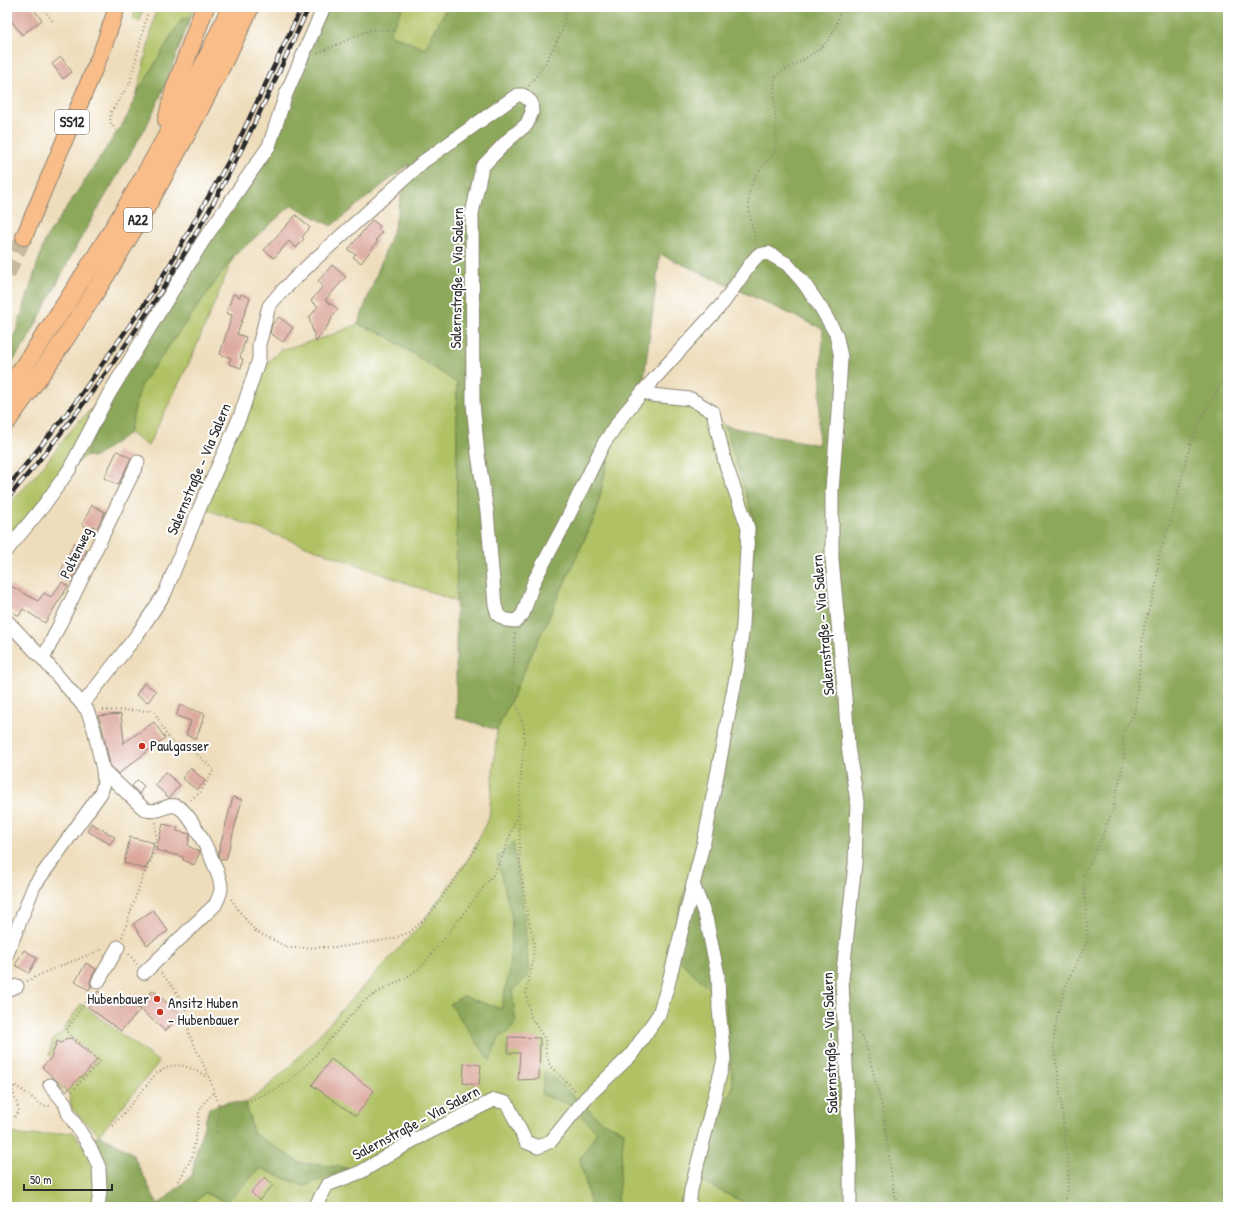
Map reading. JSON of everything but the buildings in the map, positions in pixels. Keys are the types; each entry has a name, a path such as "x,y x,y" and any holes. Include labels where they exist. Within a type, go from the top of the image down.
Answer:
{"highway":[{"path":"157,154 175,90 205,7"},
{"name":"A22","path":"7,391 45,336 104,244 157,154 231,7"},
{"name":"A22","path":"7,421 45,370 96,292 198,112 250,7"}],"main road":[{"name":"SS12","path":"24,237 103,48 117,7"}],"street":[{"path":"7,550 44,506 69,470 109,394 136,350 204,241 269,146 278,114 299,62 324,7"},
{"name":"Salernstraße - Via Salern","path":"85,707 137,635 165,593 200,507 241,414 259,359 260,345 269,306 311,262 424,161 517,95 523,95 531,102 532,112 527,124 508,140 482,167 472,214 473,403 475,425 487,511 495,605 498,615 506,620 516,621"},
{"name":"Salernstraße - Via Salern","path":"758,255 768,253 787,264 803,282 821,308 836,334 841,357 832,490 832,559 848,747 857,801 855,864 842,980 850,1148 850,1207"},
{"path":"516,621 523,614 534,581 564,525 604,443 624,414 645,389 723,303 758,255"},
{"name":"Salernstraße - Via Salern","path":"315,1207 327,1185 361,1172 412,1141 494,1100 507,1103 526,1142 538,1147 551,1141 585,1099 631,1055 659,1014 668,985 705,837 738,667 744,625 748,528 725,462 713,412 691,399 651,395 645,389"},
{"name":"Poltenweg","path":"43,659 138,462"},
{"path":"7,621 85,707 94,729 103,770 104,783 101,793 34,886 7,954"},
{"path":"103,770 148,811 156,811 170,806 178,806 187,815 214,862 221,887 220,895 215,905 148,968"},
{"path":"101,793 120,786"},
{"path":"689,1207 691,1190 724,1059 719,1009 718,975 706,918 693,884"},
{"path":"98,982 118,947"},
{"path":"50,1085 64,1101 68,1113 90,1147 99,1167 100,1190 98,1207"}],"path":[{"path":"42,7 54,23"},
{"path":"116,130 110,122 111,112 130,83 149,7"},
{"path":"523,95 546,62 562,31 567,7"},
{"path":"758,255 749,206 749,192 754,178 762,166 771,158 775,150 775,77 783,70 822,48 831,37 837,26 840,7"},
{"path":"299,62 370,30 396,30"},
{"path":"1065,1207 1069,1177 1058,1072 1053,1046 1057,1016 1066,985 1088,940 1083,877 1102,837 1113,809 1124,760 1123,733 1135,711 1144,627 1156,585 1159,555 1170,524 1191,441 1205,411 1228,372"},
{"path":"516,621 514,687 516,702 524,728 518,813 520,861 526,909 534,941 533,960 526,994 531,1018 545,1039 546,1052 550,1066 585,1099"},
{"path":"85,707 154,711 170,741 191,749 214,770 200,793 178,806"},
{"path":"118,947 142,878 151,861 156,840 156,811"},
{"path":"219,1105 240,1105 278,1088 289,1081 314,1057 363,1002 371,996 407,977 421,967 493,875 503,855 518,813"},
{"path":"219,879 239,911 255,930 289,948 340,947 392,939 410,932 429,915 473,854 481,836"},
{"path":"12,988 48,971 109,947 118,947 130,955 174,988 184,1004 187,1014 189,1034 219,1105 216,1132"},
{"path":"7,1118 14,1118 19,1111 13,1091 14,1085 43,1106 56,1106 64,1101 100,1060 66,1031 98,982"},
{"path":"844,1017 865,1041 883,1111 892,1188 898,1207"},
{"path":"113,1126 156,1074 163,1068 174,1065 183,1065 208,1077"},
{"path":"178,1181 192,1157 199,1112 204,1103 214,1092"},
{"path":"164,1207 169,1203 194,1207"}],"green space":[{"path":"136,7 143,7 140,22 133,19"},
{"path":"157,7 195,7 191,16 181,20 137,94"},
{"path":"328,7 403,7 389,34 425,49 447,7 1228,7 1228,1207 753,1207 695,1178 733,1086 725,1003 669,951 739,688 756,527 725,426 818,445 823,329 660,254 641,401 612,440 596,514 497,730 456,717 457,383 385,335 358,324 394,228 409,164 331,226 292,205 234,256 140,386 129,433 95,457 85,456 121,379 212,232 270,151"},
{"path":"403,7 447,7 425,49 389,34"},
{"path":"191,16 164,88 147,125 78,243 26,343 7,369 7,346 16,332 45,240 127,117 137,94 181,20"},
{"path":"234,256 191,359 148,446 129,433 140,386"},
{"path":"358,324 385,335 457,383 458,602 200,507 252,379 280,350 326,337"},
{"path":"121,379 85,456 69,470 7,550 7,507 40,470 77,423"},
{"path":"656,396 686,401 725,426 756,527 739,688 725,1003 733,1086 695,1178 753,1207 189,1207 205,1193 227,1202 260,1168 304,1186 349,1168 300,1163 253,1133 246,1103 264,1090 289,1067 423,922 470,856 489,817 497,730 596,514 612,440 641,401"},
{"path":"513,842 524,914 529,976 512,990 516,1022 510,1031 499,1038 490,1061 450,1004 463,996 501,1009 509,974 512,919 497,857"},
{"path":"81,1004 159,1062 99,1135 72,1109 69,1094 56,1083 66,1072 49,1055 53,1039 60,1035"},
{"path":"545,1070 601,1121 624,1131 617,1207 591,1207 580,1159 597,1132 570,1104 542,1095"},
{"path":"228,1102 246,1103 253,1133 300,1163 350,1168 304,1186 260,1168 227,1202 205,1193 189,1207 96,1207 104,1177 82,1144 99,1135 132,1153 158,1205 192,1175 197,1149 209,1108"},
{"path":"7,1132 25,1136 73,1132 104,1177 96,1207 8,1207"}],"tunnel":[{"path":"7,275 24,237"}],"railway":[{"path":"7,488 72,407 144,305 169,266 231,157 302,7"},
{"path":"7,499 72,419 132,336 160,293 212,205 246,141 309,7"}],"place":[{"name":"Paulgasser","path":"142,746"},
{"name":"Hubenbauer","path":"157,999"},
{"name":"Ansitz Huben - Hubenbauer","path":"160,1012"}]}
